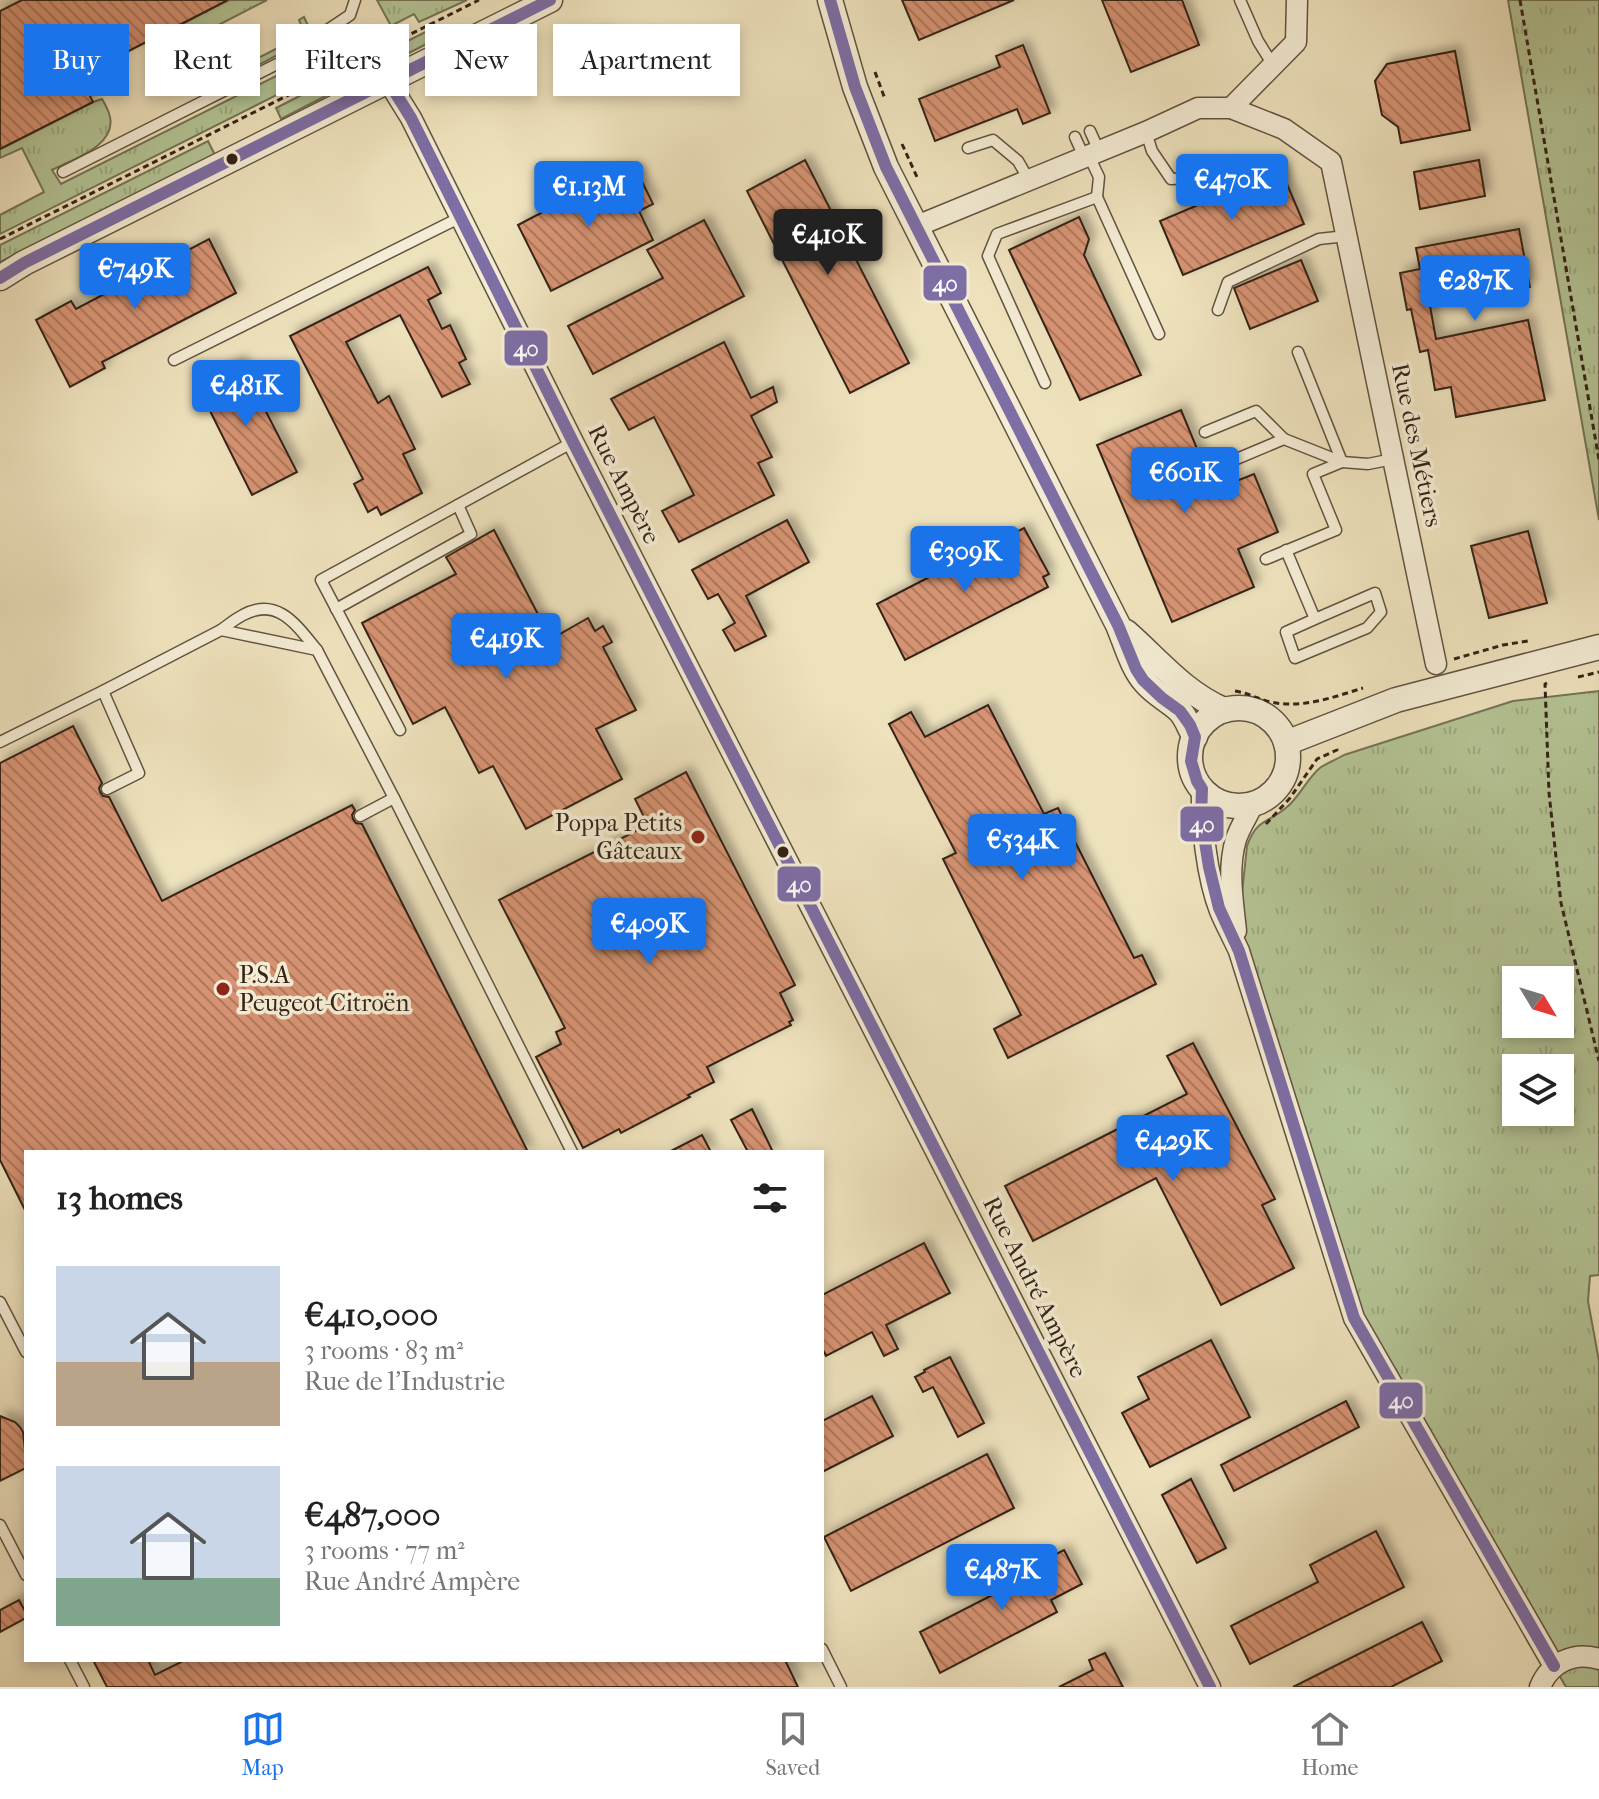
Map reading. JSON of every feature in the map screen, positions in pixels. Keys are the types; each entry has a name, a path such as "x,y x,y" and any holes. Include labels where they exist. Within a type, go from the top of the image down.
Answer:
{"street":[{"path":"409,69 518,9 550,0"},
{"path":"830,0 843,50 886,167 1118,625 1136,669 1143,680 1180,711 1195,737"},
{"path":"1231,108 1296,42 1297,0"},
{"path":"0,275 358,96"},
{"name":"Rue Ampère","path":"397,96 813,911"},
{"name":"Rue des Métiers","path":"917,226 1198,108 1231,108 1284,129 1331,162 1436,664"},
{"path":"1118,625 1182,685 1213,706 1229,701"},
{"path":"1286,743 1396,700 1599,647"},
{"path":"1229,701 1202,725 1195,737 1191,761 1197,781 1212,797 1260,814"},
{"path":"1229,701 1235,708 1260,712 1275,723 1286,743 1288,764 1260,814 1237,837 1231,886 1239,951"},
{"path":"1202,789 1201,817 1219,908 1239,951 1354,1318 1554,1666"},
{"name":"Rue André Ampère","path":"813,911 1210,1687"},
{"path":"1540,1687 1554,1666 1565,1659 1578,1656 1599,1659"}],"lane":[{"path":"63,172 307,49 350,15 355,0"},
{"path":"1240,0 1258,41 1273,65"},
{"path":"1090,131 1091,155 1099,177 1097,197 1159,334"},
{"path":"1146,132 1152,151 1171,179 1212,177"},
{"path":"1075,137 1091,155"},
{"path":"968,148 993,140 1018,161 1029,180"},
{"path":"1045,383 988,256 997,234 1097,197"},
{"path":"174,360 461,217"},
{"path":"1218,310 1228,282 1319,239 1346,236"},
{"path":"1298,352 1342,462"},
{"path":"1205,432 1256,411 1284,439 1342,462 1368,464 1393,459"},
{"path":"1227,463 1284,439"},
{"path":"400,730 321,580 573,442"},
{"path":"1266,559 1336,530 1313,474 1342,462"},
{"path":"336,609 471,534 458,505"},
{"path":"1286,550 1315,619"},
{"path":"1375,593 1381,612 1367,628 1295,658 1286,632 1315,619 1375,593"},
{"path":"0,742 221,630 244,614 268,608 290,618 317,650 571,1150"},
{"path":"221,630 317,650"},
{"path":"103,691 139,773 107,789"},
{"path":"360,816 394,798"},
{"path":"0,1302 5,1324 24,1349"},
{"path":"0,1525 22,1557"},
{"path":"824,1653 841,1687"},
{"path":"71,1662 84,1687"}],"path":[{"path":"0,239 479,0"},
{"path":"1520,0 1599,460"},
{"path":"874,69 889,109"},
{"path":"898,136 921,185"},
{"path":"1572,678 1599,672"},
{"path":"1559,681 1545,684 1549,793 1561,903 1599,1061"},
{"path":"1229,701 1246,693 1271,702 1293,704 1323,701 1366,687"},
{"path":"1260,814 1290,798 1317,759 1337,750 1330,726"}],"green space":[{"path":"228,0 267,0 220,24 184,23"},
{"path":"377,0 467,0 419,22 414,14 390,24"},
{"path":"1508,0 1599,0 1599,520"},
{"path":"425,32 425,45 409,53 409,40"},
{"path":"276,49 276,56 260,64 260,57"},
{"path":"276,76 276,95 0,234 0,215 44,192 22,148 0,158 0,149 102,99 110,117 106,136 91,150 52,170 61,184 236,96 260,96 260,84"},
{"path":"300,96 326,96 281,119 276,108"},
{"path":"208,141 215,155 0,262 0,245"},
{"path":"1599,691 1599,1275 1590,1276 1588,1301 1599,1361 1599,1687 1566,1687 1354,1318 1236,950 1247,846 1251,837 1259,826 1292,803 1316,771 1344,755 1513,701"}],"building":[{"path":"22,0 228,0 181,24 145,24 145,43 129,51 129,24 24,24 24,96 90,96 93,102 0,149 0,11"},
{"path":"902,0 1014,0 919,40"},
{"path":"1102,0 1182,0 1199,45 1131,72"},
{"path":"1023,45 1050,113 1023,124 1017,109 935,141 919,99 1000,67 996,56"},
{"path":"1455,51 1470,130 1401,143 1398,127 1382,115 1375,81 1387,64"},
{"path":"805,160 909,363 850,393 747,191"},
{"path":"1479,160 1485,196 1420,209 1414,172"},
{"path":"636,169 653,204 639,211 653,240 551,291 518,225 619,172 622,177"},
{"path":"1281,170 1304,224 1183,275 1160,221"},
{"path":"1079,217 1089,239 1084,255 1141,375 1080,400 1009,250"},
{"path":"704,220 744,296 593,374 568,326 663,278 647,250"},
{"path":"1519,229 1530,287 1430,306 1436,339 1528,320 1545,400 1456,417 1451,387 1435,390 1428,350 1420,352 1400,273 1420,269 1416,248"},
{"path":"209,239 236,293 102,362 105,368 70,387 36,320 71,301 76,309"},
{"path":"1301,260 1318,301 1250,329 1234,288"},
{"path":"428,267 441,293 428,300 442,329 450,325 466,359 459,363 470,384 442,397 400,315 346,342 378,403 389,396 415,449 403,454 422,493 381,515 377,507 368,512 354,484 363,479 290,336"},
{"path":"724,342 751,398 773,387 777,402 751,416 772,457 758,463 774,495 679,542 662,511 694,495 654,417 629,430 611,399"},
{"path":"240,361 297,472 252,495 196,383"},
{"path":"1181,410 1214,490 1254,474 1278,532 1238,549 1254,587 1172,622 1097,445"},
{"path":"787,520 809,562 746,596 766,636 735,651 723,630 735,623 718,594 708,599 692,570"},
{"path":"1024,528 1049,574 1043,577 1048,587 905,660 877,604"},
{"path":"494,530 551,639 588,618 595,631 603,626 612,642 603,647 636,710 596,729 622,779 526,829 493,766 479,773 445,707 413,724 362,623 456,574 446,557"},
{"path":"1528,531 1547,603 1489,618 1471,546"},
{"path":"988,705 1044,814 1058,808 1134,958 1142,955 1156,984 1008,1058 994,1029 1021,1015 943,859 956,853 889,724 911,712 925,737"},
{"name":"P.S.A Peugeot-Citroën","path":"73,726 102,783 100,792 109,797 162,901 352,805 355,810 353,819 362,824 527,1150 24,1150 24,1208 0,1160 0,763"},
{"path":"686,772 795,985 780,993 793,1020 789,1022 791,1025 707,1067 714,1082 688,1095 690,1097 621,1133 619,1129 583,1148 536,1057 561,1044 556,1032 565,1028 499,900 648,825 635,799"},
{"path":"1193,1043 1275,1199 1262,1205 1294,1268 1221,1305 1156,1178 1033,1241 1005,1186 1187,1094 1167,1056"},
{"path":"752,1109 772,1150 747,1150 731,1120"},
{"path":"702,1135 710,1150 673,1150"},
{"path":"924,1243 950,1293 886,1325 898,1349 884,1356 872,1332 826,1356 824,1294"},
{"path":"1211,1340 1250,1417 1150,1467 1122,1413 1149,1399 1138,1377"},
{"path":"950,1357 984,1423 958,1437 933,1387 923,1392 915,1377"},
{"path":"872,1396 893,1436 824,1471 824,1420"},
{"path":"1346,1401 1359,1427 1234,1491 1221,1465"},
{"path":"0,1416 15,1422 23,1432 24,1469 0,1481"},
{"path":"987,1454 1014,1508 851,1591 824,1537"},
{"path":"1191,1479 1226,1548 1197,1563 1162,1495"},
{"path":"1376,1531 1404,1587 1250,1664 1231,1626 1318,1582 1310,1565"},
{"path":"1064,1550 1082,1584 1051,1600 1057,1612 940,1673 920,1632 1004,1589 1000,1582"},
{"path":"19,1600 24,1609 24,1619 0,1632 0,1610"},
{"path":"1422,1622 1442,1661 1391,1687 1293,1687"},
{"path":"1105,1653 1123,1687 1059,1687 1093,1670 1089,1660"},
{"path":"94,1662 149,1662 155,1675 181,1662 786,1662 798,1687 107,1687"}],"transit line":[{"name":"40","path":"0,278 24,263 550,0"},
{"name":"40","path":"830,0 855,87 886,167 1118,625 1136,669 1143,680 1180,711 1195,737 1191,761 1202,789 1201,817 1219,908 1239,951 1354,1318 1554,1666"},
{"name":"40","path":"397,96 1210,1687"}],"place":[{"name":"Poppa Petits Gâteaux","path":"698,837"},
{"name":"P.S.A Peugeot-Citroën","path":"223,989"}]}
